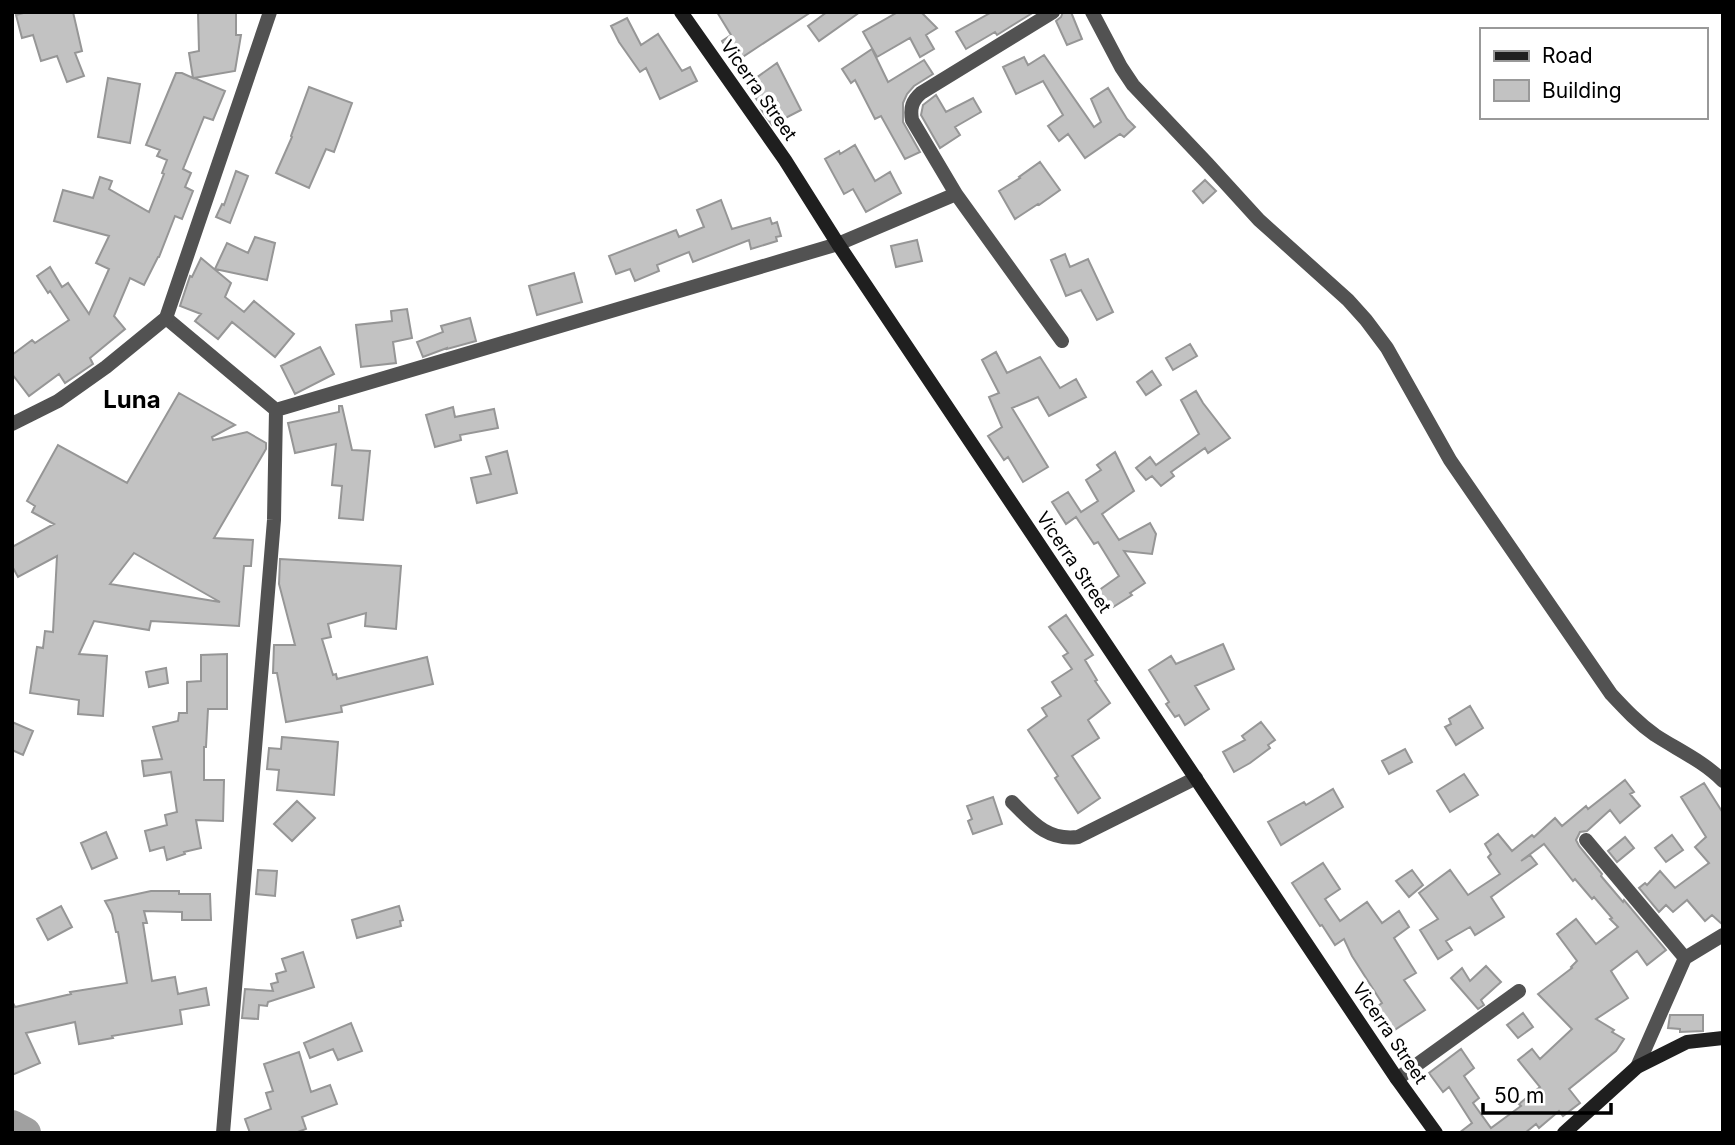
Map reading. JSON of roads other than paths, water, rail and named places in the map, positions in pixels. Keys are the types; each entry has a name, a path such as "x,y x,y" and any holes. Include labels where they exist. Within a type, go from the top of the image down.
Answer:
{"main road":[{"name":"Vicerra Street","path":"681,12 785,160 838,244 1397,1079 1436,1133"},
{"path":"1564,1133 1637,1067 1687,1042 1723,1038"}],"street":[{"path":"12,424 58,401 97,374 166,318 270,12"},
{"path":"1053,12 921,93 914,99 910,111 912,120 956,194 1062,341"},
{"path":"1092,12 1133,85 1259,220 1348,300 1366,320 1387,348 1450,460 1611,694 1639,723 1703,764 1723,781"},
{"path":"276,410 838,244 956,194"},
{"path":"166,318 276,410"},
{"path":"223,1133 274,520 276,410"},
{"path":"1012,802 1042,830 1067,839 1078,838 1196,778"},
{"path":"1586,839 1685,958"},
{"path":"1637,1067 1685,958 1723,935"},
{"path":"1397,1079 1519,991"}],"waterway":[{"path":"12,1126 25,1133"}],"district":[{"name":"Luna","path":"132,399"}]}
